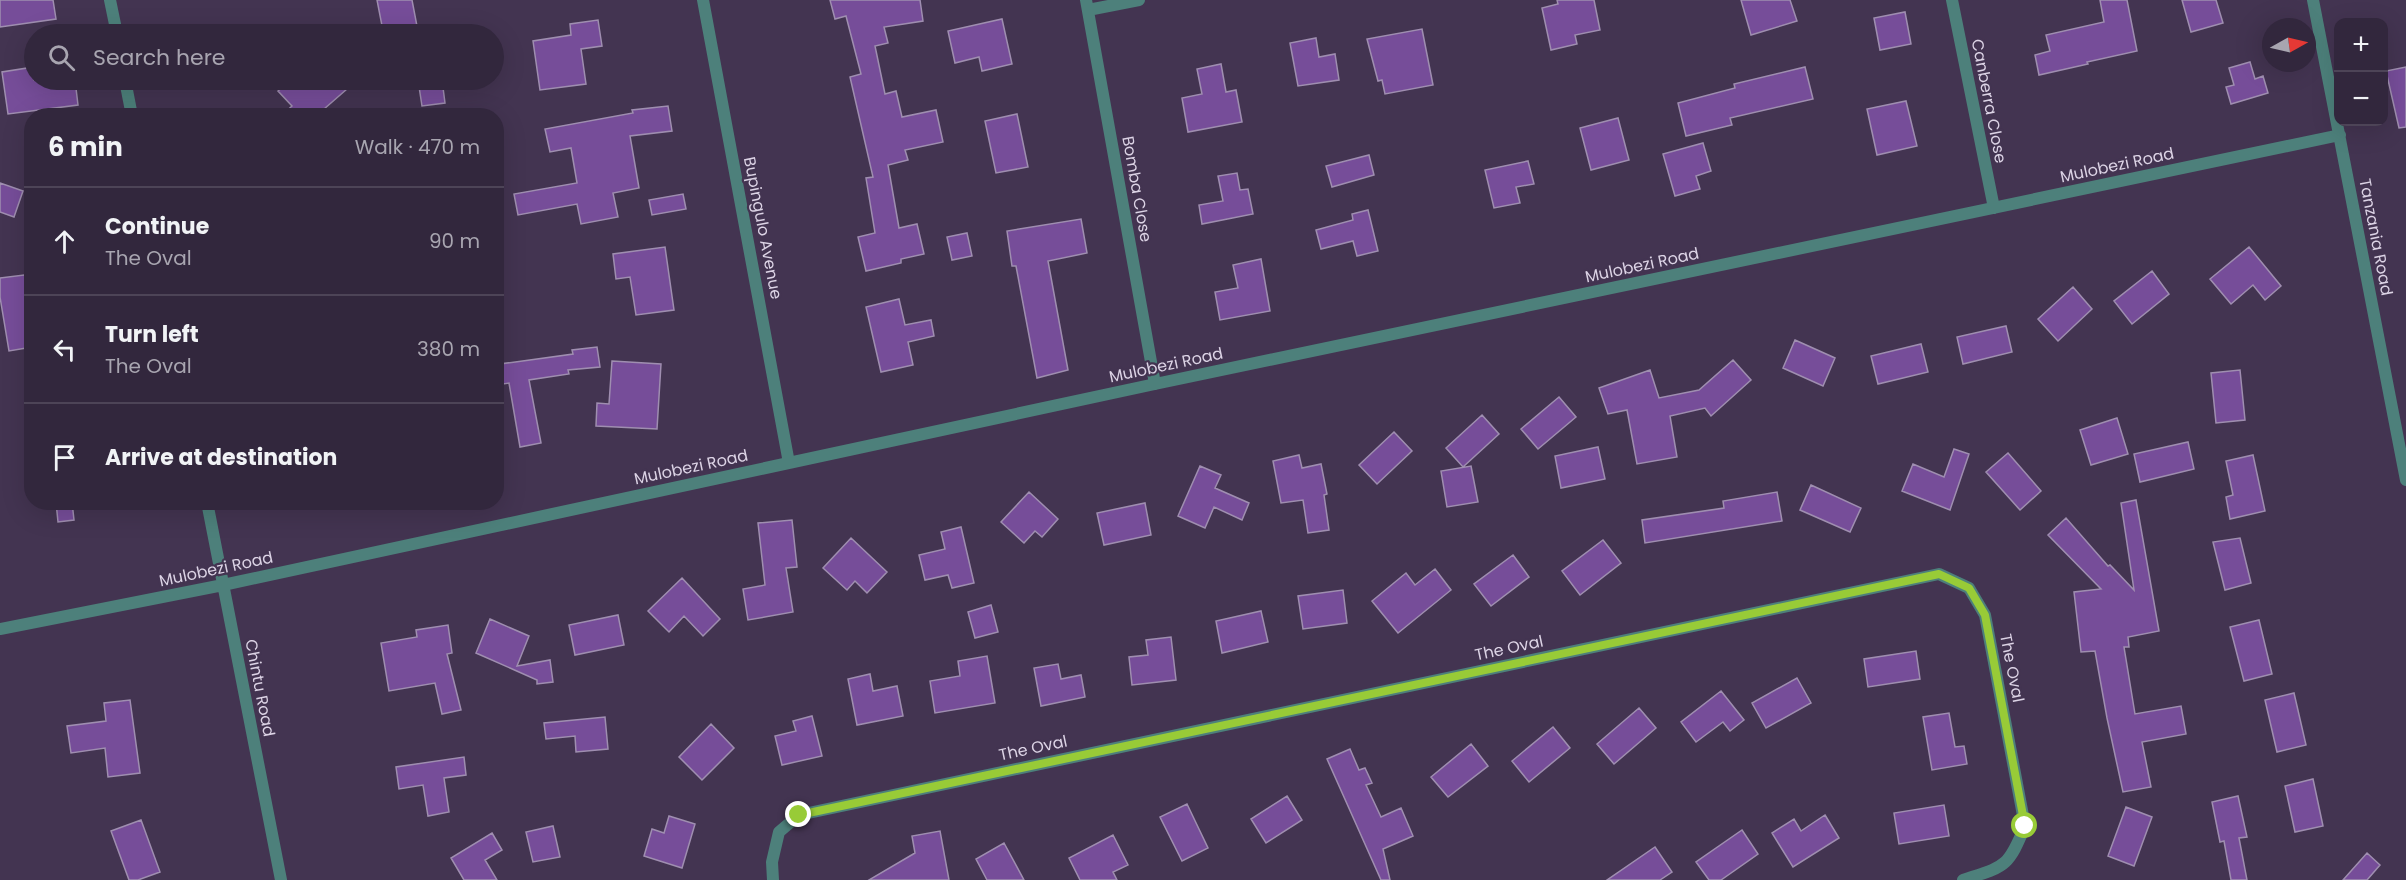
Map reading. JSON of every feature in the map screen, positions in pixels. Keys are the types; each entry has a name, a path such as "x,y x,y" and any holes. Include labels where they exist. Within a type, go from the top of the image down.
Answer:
{"street":[{"path":"110,0 115,24"},
{"name":"Bupingulo Avenue","path":"703,0 789,463"},
{"path":"1087,5 1139,0"},
{"name":"Canberra Close","path":"1952,0 1994,208"},
{"name":"Tanzania Road","path":"2313,0 2406,480"},
{"name":"Bomba Close","path":"1087,5 1155,384"},
{"path":"128,90 131,108"},
{"name":"Mulobezi Road","path":"0,629 223,585 1155,384 2340,135"},
{"name":"Chintu Road","path":"209,510 281,880"},
{"name":"The Oval","path":"773,880 772,862 779,832 799,815 1939,574 1969,588 1985,615 2025,826 2014,853 2000,868 1963,880"}],"building":[{"path":"0,0 53,0 56,19 0,27"},
{"path":"377,0 412,0 417,24 382,24"},
{"path":"830,0 920,0 923,21 884,27 888,43 875,46 885,94 896,91 902,117 936,110 943,142 905,150 908,160 888,165 899,228 917,224 924,254 901,259 901,263 866,271 858,237 875,233 866,178 873,177 850,77 861,74 846,16 835,19"},
{"path":"1557,0 1594,0 1600,30 1575,35 1577,44 1551,50 1542,8 1558,4"},
{"path":"1741,0 1790,0 1797,21 1751,35"},
{"path":"2100,0 2127,0 2137,51 2039,75 2035,55 2050,51 2046,35 2104,22"},
{"path":"2182,0 2216,0 2223,23 2191,32"},
{"path":"1905,12 1911,44 1880,50 1874,18"},
{"path":"1002,19 1012,64 982,71 979,57 955,63 948,31"},
{"path":"598,20 602,46 581,49 586,84 540,90 533,41 571,35 570,24"},
{"path":"1422,29 1433,85 1385,94 1382,80 1378,81 1367,39"},
{"path":"1316,38 1319,57 1335,54 1339,80 1298,86 1290,43"},
{"path":"2250,62 2255,79 2263,76 2268,93 2231,104 2226,87 2234,85 2229,68"},
{"path":"1221,64 1226,92 1236,90 1242,122 1188,132 1182,98 1202,94 1197,69"},
{"path":"1805,67 1813,99 1730,118 1732,125 1686,136 1678,103 1735,88 1734,84"},
{"path":"2406,67 2406,127 2399,128 2388,71"},
{"path":"24,69 24,90 76,90 78,105 24,108 24,112 8,114 2,72"},
{"path":"346,90 325,108 290,108 292,106 278,91"},
{"path":"420,90 443,90 445,103 422,106"},
{"path":"1906,101 1917,146 1877,155 1867,109"},
{"path":"668,106 672,131 630,136 639,188 613,193 618,217 581,224 577,204 518,215 514,194 577,183 571,148 550,152 545,129 633,113 632,110"},
{"path":"1017,114 1028,167 996,173 985,121"},
{"path":"1618,118 1629,160 1591,170 1580,128"},
{"path":"1703,143 1711,171 1696,176 1700,189 1675,196 1663,154"},
{"path":"1369,155 1374,175 1332,187 1326,166"},
{"path":"1528,161 1534,184 1516,187 1520,203 1494,208 1485,170"},
{"path":"1237,173 1240,190 1248,189 1253,214 1202,224 1199,205 1223,201 1218,176"},
{"path":"0,183 23,191 14,217 0,212"},
{"path":"683,194 686,209 652,215 649,200"},
{"path":"1368,210 1378,251 1357,256 1353,241 1321,249 1316,230 1353,220 1352,214"},
{"path":"1081,219 1087,253 1048,261 1068,370 1037,378 1016,266 1012,266 1007,231"},
{"path":"967,233 972,256 952,260 947,237"},
{"path":"665,247 674,310 636,315 630,277 616,279 613,254"},
{"path":"2249,247 2281,286 2265,300 2253,285 2231,304 2210,279"},
{"path":"1261,259 1270,311 1220,320 1215,292 1238,288 1233,265"},
{"path":"2152,271 2169,294 2132,324 2114,301"},
{"path":"24,275 24,348 9,351 0,297 0,278"},
{"path":"2073,287 2092,309 2058,341 2038,319"},
{"path":"899,299 905,325 931,320 934,336 908,342 913,365 881,372 866,307"},
{"path":"2006,326 2012,352 1963,364 1957,337"},
{"path":"1795,340 1835,358 1823,386 1783,368"},
{"path":"1921,344 1928,372 1878,384 1871,356"},
{"path":"597,347 600,367 568,370 569,374 529,380 541,443 520,447 509,383 504,384 504,363 573,354 572,350"},
{"path":"1733,360 1751,380 1711,416 1705,408 1670,416 1677,457 1637,464 1627,410 1608,414 1599,388 1650,370 1659,398 1699,390"},
{"path":"612,361 661,364 657,429 596,426 597,403 609,404"},
{"path":"2240,370 2245,420 2216,423 2211,373"},
{"path":"1559,397 1576,417 1538,449 1521,429"},
{"path":"1482,415 1499,434 1463,467 1446,448"},
{"path":"2117,418 2128,454 2091,465 2080,430"},
{"path":"1394,432 1412,451 1377,484 1359,465"},
{"path":"2188,442 2194,469 2140,482 2134,454"},
{"path":"1598,447 1605,479 1561,488 1555,456"},
{"path":"1954,449 1969,454 1950,510 1902,491 1913,464 1944,477"},
{"path":"2008,453 2041,491 2020,510 1986,472"},
{"path":"1299,455 1302,468 1321,464 1327,494 1324,495 1329,530 1308,533 1303,500 1281,503 1273,461"},
{"path":"2253,455 2265,511 2230,519 2226,497 2233,495 2226,461"},
{"path":"1200,466 1221,475 1215,488 1249,503 1242,520 1214,507 1205,528 1178,516"},
{"path":"1471,466 1478,502 1447,507 1441,471"},
{"path":"1811,485 1861,508 1850,532 1800,510"},
{"path":"1029,492 1058,519 1042,537 1035,531 1024,543 1001,522"},
{"path":"1777,492 1782,521 1645,543 1642,520 1724,508 1723,501"},
{"path":"2136,500 2159,631 2128,637 2129,647 2124,647 2135,714 2181,706 2186,734 2142,742 2151,787 2123,792 2095,651 2081,652 2074,592 2101,589 2048,535 2066,518 2108,566 2110,565 2134,590 2121,503"},
{"path":"1145,503 1151,535 1104,545 1097,513"},
{"path":"57,510 73,510 74,520 58,522"},
{"path":"792,520 797,567 786,568 793,612 748,620 743,589 765,585 758,523"},
{"path":"961,527 974,583 952,588 948,575 925,580 919,555 945,549 941,532"},
{"path":"851,538 887,572 867,593 855,581 847,590 823,568"},
{"path":"2240,538 2251,583 2225,590 2213,542"},
{"path":"1603,540 1621,563 1580,595 1562,571"},
{"path":"1513,555 1529,577 1491,606 1474,584"},
{"path":"1435,569 1451,590 1398,633 1372,601 1406,573 1415,585"},
{"path":"682,578 720,619 703,636 684,616 669,632 648,611"},
{"path":"1343,590 1347,623 1303,629 1298,596"},
{"path":"991,605 998,632 975,638 968,612"},
{"path":"1261,611 1268,642 1222,653 1216,621"},
{"path":"618,615 624,645 575,655 569,625"},
{"path":"490,619 529,636 517,666 550,660 553,682 537,684 537,680 476,653"},
{"path":"2259,620 2272,674 2244,681 2230,627"},
{"path":"448,625 452,653 447,654 461,710 442,714 435,683 389,691 381,643 417,637 416,630"},
{"path":"1171,637 1176,680 1132,685 1129,657 1148,655 1146,640"},
{"path":"1916,651 1920,679 1868,687 1864,659"},
{"path":"987,656 995,703 935,713 930,681 960,676 958,661"},
{"path":"1058,664 1061,679 1081,675 1085,697 1041,706 1034,668"},
{"path":"870,674 873,691 897,686 903,716 857,725 848,679"},
{"path":"1797,678 1811,703 1766,728 1752,703"},
{"path":"1721,691 1744,720 1730,731 1723,722 1696,742 1681,722"},
{"path":"2294,693 2306,745 2277,752 2265,700"},
{"path":"130,700 140,773 108,777 105,748 71,753 67,726 106,721 104,703"},
{"path":"1639,708 1656,728 1614,764 1597,744"},
{"path":"1949,713 1955,747 1964,746 1967,764 1932,770 1923,717"},
{"path":"812,716 822,756 782,765 775,736 796,731 793,721"},
{"path":"605,717 608,749 576,752 575,736 546,739 544,723"},
{"path":"711,724 734,748 702,780 679,757"},
{"path":"1553,727 1570,748 1529,782 1512,761"},
{"path":"1471,744 1488,766 1448,797 1431,777"},
{"path":"1350,749 1359,770 1365,768 1372,783 1366,785 1381,817 1401,808 1413,836 1383,849 1390,880 1381,880 1327,759"},
{"path":"464,757 466,775 444,778 449,812 428,816 423,785 399,789 396,767"},
{"path":"2313,779 2323,826 2295,832 2285,786"},
{"path":"1287,796 1302,820 1266,843 1251,819"},
{"path":"2238,796 2247,837 2239,838 2247,880 2231,880 2224,841 2220,842 2212,802"},
{"path":"1187,804 1208,848 1182,861 1160,817"},
{"path":"1944,805 1949,836 1899,844 1894,813"},
{"path":"2126,807 2152,817 2134,866 2108,856"},
{"path":"1825,815 1839,838 1793,867 1772,833 1794,819 1801,831"},
{"path":"669,816 695,824 682,868 644,856 652,829 664,833"},
{"path":"141,820 160,872 138,880 129,880 111,831"},
{"path":"553,826 560,857 533,862 526,832"},
{"path":"1742,830 1758,854 1721,880 1709,880 1696,862"},
{"path":"940,831 949,880 869,880 915,853 912,836"},
{"path":"492,833 502,850 485,860 497,880 464,880 451,858"},
{"path":"1113,835 1128,865 1113,872 1117,880 1080,880 1069,858"},
{"path":"1004,843 1024,880 987,880 976,859"},
{"path":"1655,847 1672,872 1660,880 1607,880"},
{"path":"2367,853 2380,865 2367,880 2343,880"}],"route":[{"path":"799,815 1939,574 1969,588 1985,615 2025,826"}]}
